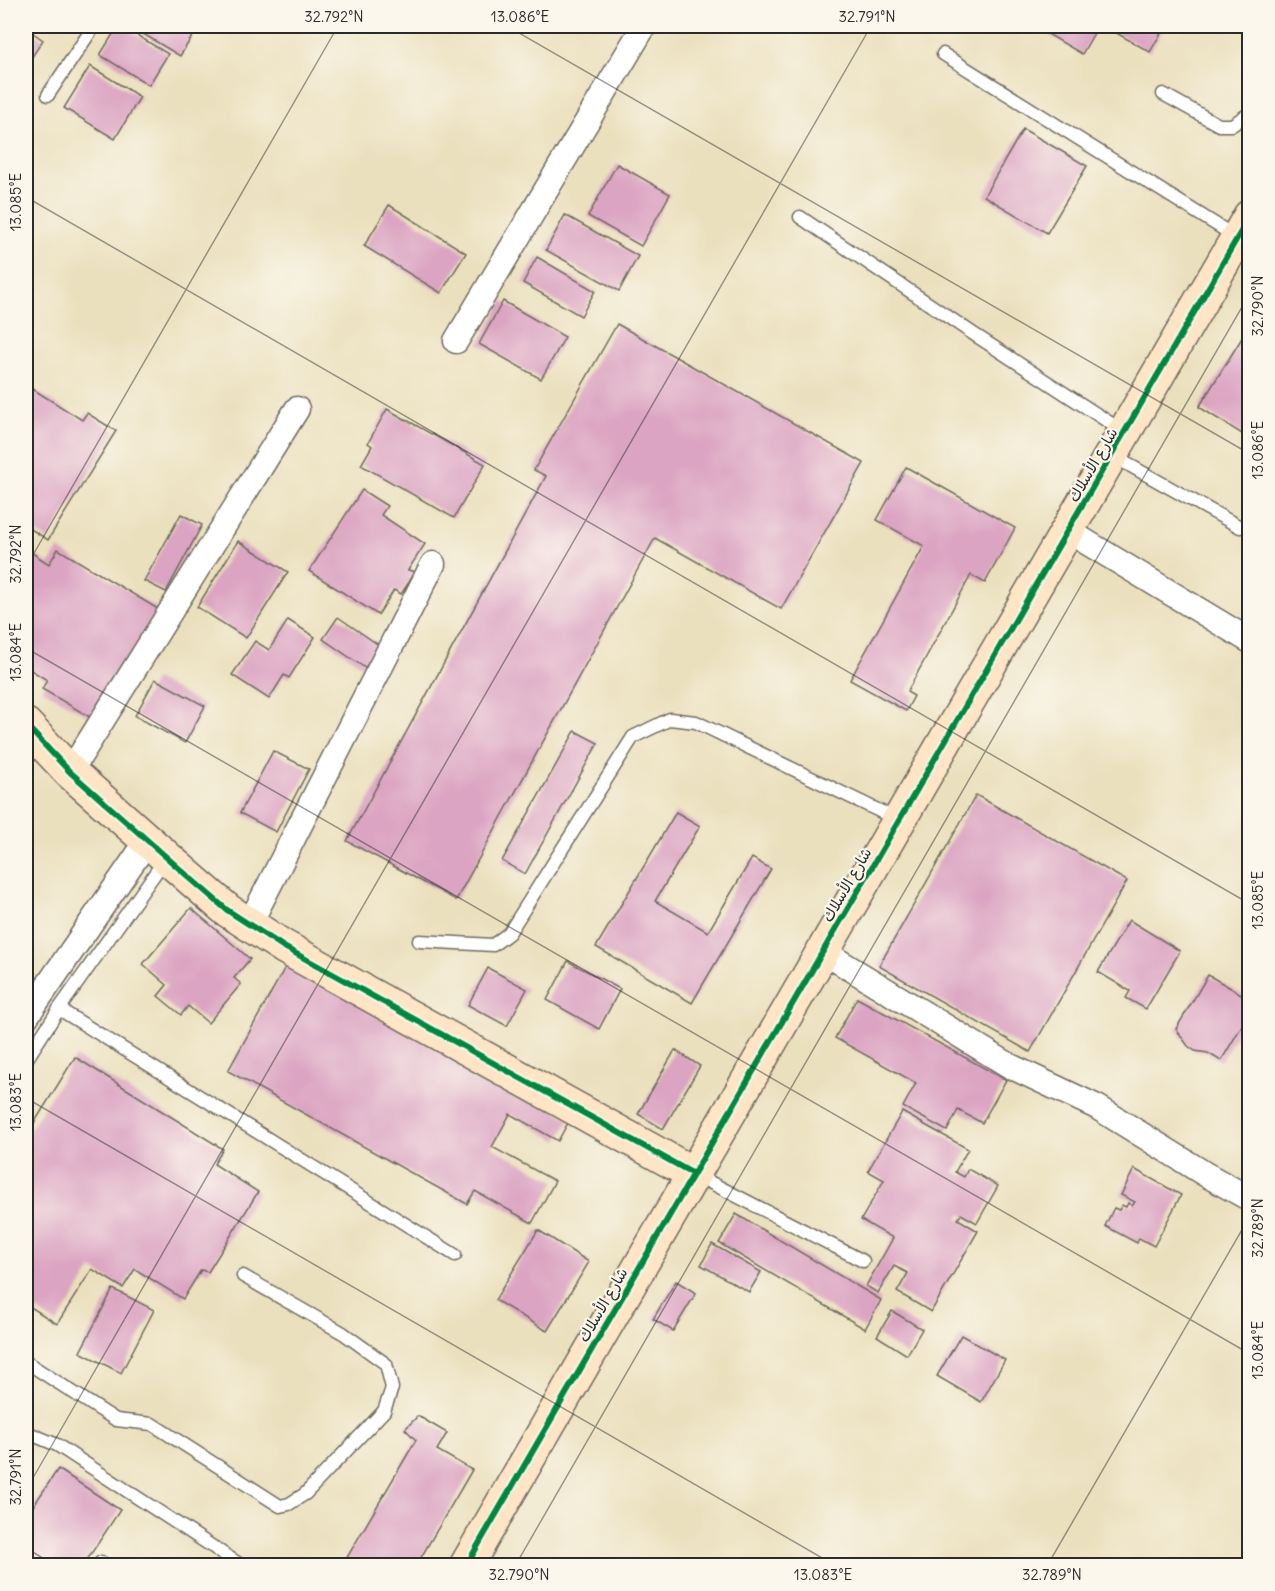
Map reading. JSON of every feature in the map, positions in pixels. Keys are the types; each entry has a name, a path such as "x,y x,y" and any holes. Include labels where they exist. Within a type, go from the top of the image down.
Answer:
{"street":[{"path":"456,341 644,26"},
{"name":"شارع الأسلاك","path":"466,1566 1243,227"},
{"path":"70,772 297,409"},
{"path":"1068,531 1250,641"},
{"path":"249,925 433,564"},
{"path":"26,725 70,772 227,910 249,925 284,947 692,1173"},
{"path":"26,1017 157,848"},
{"path":"822,951 1010,1066 1097,1107 1250,1199"}],"lane":[{"path":"48,95 94,26"},
{"path":"943,54 1243,227"},
{"path":"1163,94 1219,125 1232,125 1250,113"},
{"path":"800,217 972,333 1119,444 1240,527"},
{"path":"419,941 493,945 509,933 633,737 670,719 696,722 899,820"},
{"path":"26,1060 157,848"},
{"path":"59,1009 455,1255"},
{"path":"692,1173 863,1261"},
{"path":"26,1362 116,1420 152,1424 280,1506 289,1504 305,1494 384,1411 392,1388 386,1364 343,1333 243,1276"},
{"path":"26,1432 57,1445 242,1566"}],"building":[{"path":"118,26 122,26 168,54 149,85 100,55"},
{"path":"144,26 199,26 180,56 140,32"},
{"path":"1041,26 1098,26 1082,54 1039,29"},
{"path":"1104,26 1165,26 1150,52"},
{"path":"26,28 43,40 26,66"},
{"path":"90,66 140,97 115,139 64,108"},
{"path":"1023,129 1087,166 1047,233 984,196"},
{"path":"617,164 670,194 641,246 588,216"},
{"path":"389,205 466,253 441,293 364,246"},
{"path":"565,215 638,256 619,291 546,250"},
{"path":"537,257 595,291 581,316 523,283"},
{"path":"503,301 565,337 541,379 479,344"},
{"path":"617,324 864,463 781,609 655,538 456,900 347,841 546,476 534,470"},
{"path":"1250,325 1250,439 1199,407"},
{"path":"31,388 82,420 87,413 116,431 48,540 26,526 26,396"},
{"path":"387,409 485,464 454,518 361,465 372,446 368,443"},
{"path":"906,467 1015,528 985,583 971,575 907,692 914,696 906,711 850,680 924,546 877,520"},
{"path":"362,490 387,506 381,515 425,544 408,570 416,572 401,594 394,590 378,615 309,571"},
{"path":"181,514 202,525 166,592 144,581"},
{"path":"238,541 288,572 246,638 197,607"},
{"path":"26,549 49,564 58,549 158,609 93,719 42,689 47,680 26,667"},
{"path":"338,617 380,646 365,668 323,639"},
{"path":"288,620 315,637 289,678 284,675 269,699 232,675 255,641 269,650"},
{"path":"155,679 205,706 185,743 135,716"},
{"path":"575,731 598,743 525,874 502,861"},
{"path":"273,751 309,769 276,832 240,813"},
{"path":"976,795 1127,881 1030,1052 879,966"},
{"path":"676,812 700,826 655,901 708,932 752,858 771,869 692,1003 596,947"},
{"path":"191,908 250,959 234,978 241,984 208,1023 188,1006 181,1015 158,996 167,985 143,964"},
{"path":"1129,920 1180,951 1146,1009 1126,998 1130,991 1098,972"},
{"path":"568,961 620,989 599,1029 547,1000"},
{"path":"288,962 570,1119 558,1141 510,1114 492,1147 555,1181 532,1223 475,1191 467,1204 228,1071"},
{"path":"488,968 527,989 507,1026 468,1005"},
{"path":"1208,975 1250,999 1250,1012 1221,1061 1208,1053 1195,1051 1188,1046 1176,1029"},
{"path":"857,998 1006,1080 982,1123 958,1110 947,1131 903,1107 916,1083 835,1038"},
{"path":"675,1050 700,1066 663,1129 638,1114"},
{"path":"75,1057 223,1149 214,1164 258,1192 208,1272 201,1270 183,1299 135,1269 123,1288 92,1269 57,1324 26,1304 26,1136"},
{"path":"902,1112 968,1149 955,1172 964,1177 968,1169 998,1186 977,1223 961,1214 958,1219 978,1231 931,1312 897,1292 908,1273 894,1266 878,1293 866,1286 893,1238 861,1220 884,1180 868,1171"},
{"path":"1134,1169 1181,1195 1154,1246 1139,1238 1137,1243 1105,1226 1114,1208 1119,1210 1122,1205 1126,1207 1128,1203 1132,1206 1135,1202 1121,1195"},
{"path":"736,1214 881,1300 865,1329 719,1243"},
{"path":"538,1230 589,1262 547,1331 495,1300"},
{"path":"712,1244 761,1272 749,1292 701,1265"},
{"path":"676,1281 696,1293 673,1331 653,1319"},
{"path":"113,1289 154,1310 121,1373 80,1352"},
{"path":"892,1311 922,1329 907,1355 877,1336"},
{"path":"961,1335 1005,1360 981,1402 937,1376"},
{"path":"418,1416 447,1433 437,1450 472,1470 416,1566 342,1566 416,1440 405,1429"},
{"path":"58,1469 120,1510 83,1566 26,1566 26,1509 30,1511"}],"cycle path":[{"path":"466,1566 1250,216"},
{"path":"26,725 70,772 227,910 284,947 692,1173"}]}
